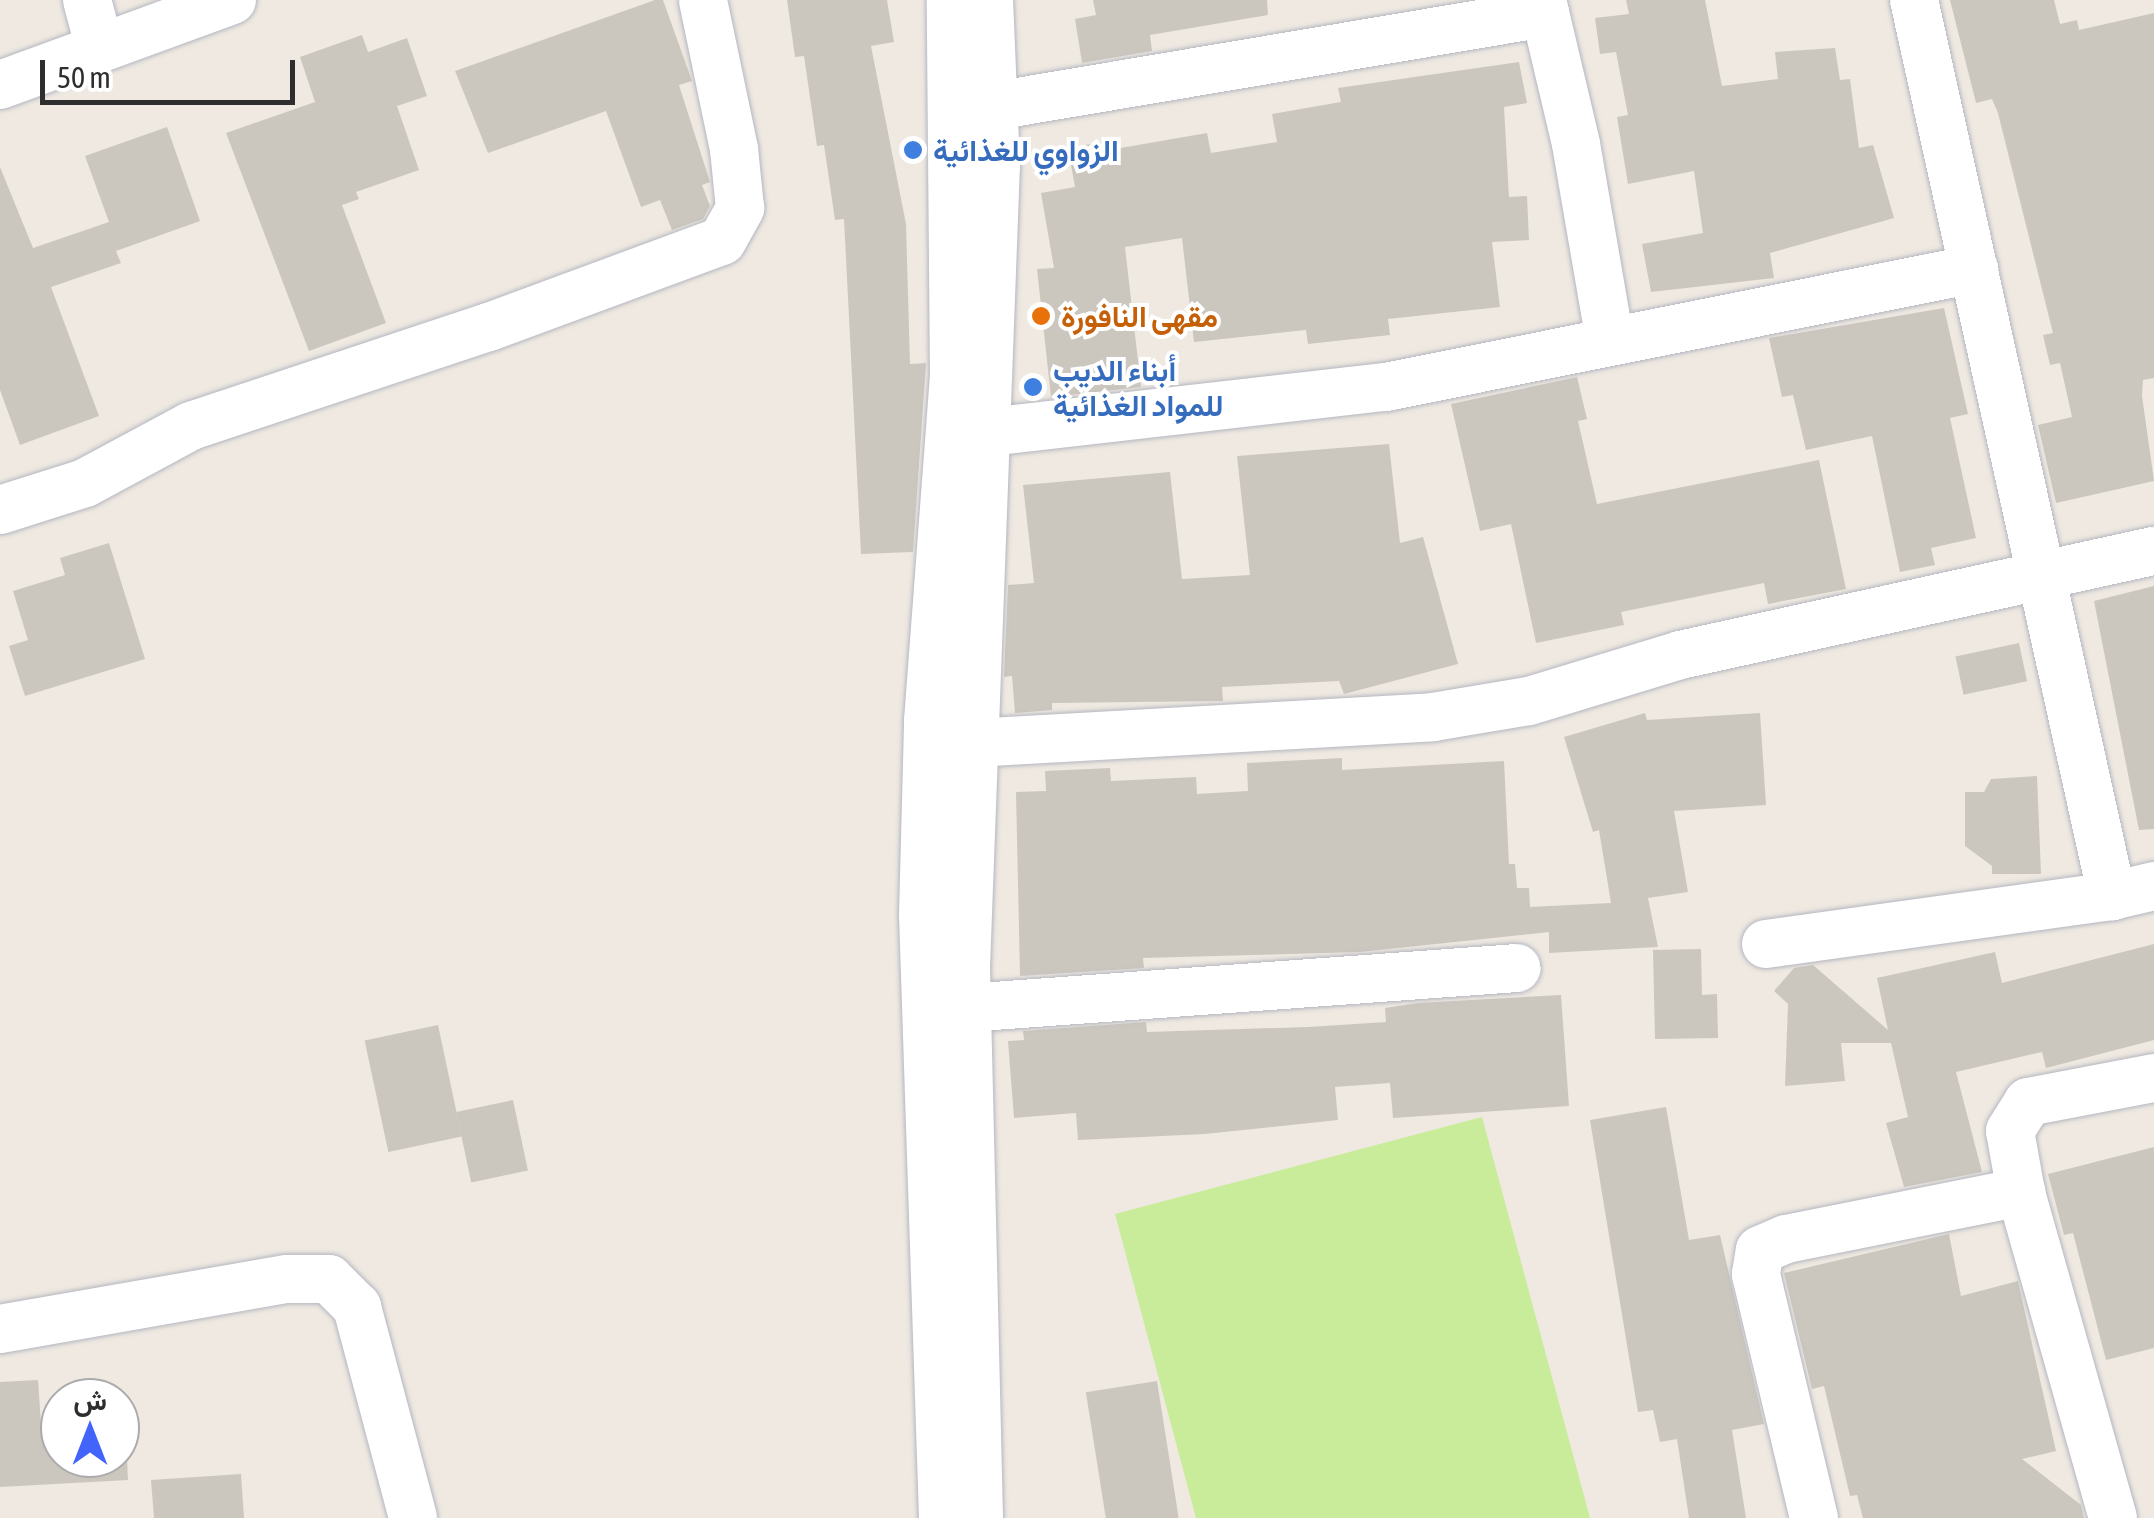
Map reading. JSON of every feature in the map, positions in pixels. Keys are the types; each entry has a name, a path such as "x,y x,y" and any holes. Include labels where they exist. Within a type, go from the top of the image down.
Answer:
{"street":[{"path":"87,0 98,45"},
{"path":"0,85 98,45 232,0"},
{"path":"0,510 85,483 191,426 489,328 722,240 740,208 732,132 703,0"},
{"path":"943,1518 922,915 928,721 954,379 951,0"},
{"path":"979,1518 966,1008 972,743 989,432 994,106 989,0"},
{"path":"1766,944 2133,891 2042,573 1914,0"},
{"path":"994,106 1543,7 1610,341"},
{"path":"989,432 1386,387 1974,269"},
{"path":"972,743 1433,717 1529,702 1680,655 2154,551"},
{"path":"966,1008 1517,968"},
{"path":"2114,1518 2020,1192 2010,1132 2028,1102 2154,1078"},
{"path":"1814,1518 1756,1274 1760,1250 1786,1238 2020,1192"},
{"path":"0,1329 287,1279 328,1279 357,1307 413,1518"}],"green space":[{"path":"1482,1117 1590,1518 1196,1518 1115,1214"}],"building":[{"path":"663,0 692,81 679,85 710,182 702,185 710,206 703,219 672,230 660,200 641,207 606,111 488,153 455,71"},
{"path":"787,0 887,0 894,42 871,46 906,224 910,364 926,363 913,552 861,554 844,219 835,220 824,145 817,146 804,56 795,57"},
{"path":"1093,0 1267,0 1268,15 1150,35 1152,51 1082,63 1075,19 1096,15"},
{"path":"1626,0 1705,0 1722,86 1778,79 1775,52 1835,48 1840,80 1850,79 1859,148 1873,145 1894,218 1770,253 1774,278 1651,292 1642,244 1703,233 1694,171 1628,184 1617,117 1628,115 1616,52 1600,54 1595,18 1629,14"},
{"path":"1950,0 2054,0 2060,24 2077,20 2079,30 2154,13 2154,378 2143,380 2142,396 2154,481 2056,503 2038,425 2072,417 2060,363 2050,365 2043,335 2053,333 1998,113 1992,99 1976,103"},
{"path":"362,35 368,52 407,38 427,96 397,106 419,170 356,192 359,199 342,205 386,323 309,351 226,133 315,102 300,57"},
{"path":"1519,62 1527,103 1504,107 1509,197 1527,196 1529,240 1492,242 1500,307 1388,319 1390,335 1308,344 1306,330 1194,342 1182,238 1125,247 1141,387 1051,397 1037,269 1054,268 1041,193 1075,187 1068,148 1108,141 1109,150 1207,133 1211,153 1277,142 1272,114 1341,102 1338,88"},
{"path":"167,127 200,221 116,251 121,263 51,287 99,416 20,445 0,390 0,167 33,248 109,222 85,156"},
{"path":"1944,308 1968,414 1950,418 1976,538 1931,548 1935,565 1900,572 1872,436 1806,450 1793,395 1782,397 1769,338"},
{"path":"1577,377 1587,419 1578,421 1597,504 1819,460 1846,589 1768,604 1764,583 1621,612 1624,625 1536,643 1511,524 1480,531 1451,404"},
{"path":"1389,444 1400,543 1423,537 1458,664 1344,694 1339,681 1222,687 1223,701 1052,703 1052,710 1015,713 1012,676 1004,677 1008,585 1034,583 1023,485 1170,472 1182,579 1250,575 1237,456"},
{"path":"109,543 145,659 25,696 9,646 28,640 13,591 65,575 60,558"},
{"path":"2154,586 2154,829 2139,830 2094,601"},
{"path":"2019,643 2027,681 1964,695 1955,657"},
{"path":"1645,713 1647,720 1760,713 1766,805 1674,811 1688,892 1648,898 1658,947 1549,953 1549,932 1360,952 1143,958 1144,968 1020,976 1016,792 1046,791 1045,771 1110,768 1111,781 1196,777 1197,794 1248,791 1247,763 1342,758 1342,770 1504,761 1509,864 1515,864 1517,888 1529,888 1530,907 1611,903 1599,830 1593,832 1564,737"},
{"path":"2037,776 2041,874 1992,874 1992,866 1965,846 1965,792 1984,792 1991,779"},
{"path":"2154,944 2154,1040 2046,1068 2042,1052 1956,1072 1982,1172 1904,1187 1886,1123 1908,1117 1891,1043 1841,1043 1845,1081 1785,1086 1788,1004 1774,991 1794,968 1813,965 1888,1030 1877,978 1995,952 2002,983"},
{"path":"1701,949 1702,995 1717,994 1718,1038 1655,1039 1653,950"},
{"path":"1561,995 1569,1106 1393,1118 1390,1083 1335,1087 1338,1120 1205,1134 1078,1140 1076,1113 1014,1118 1008,1041 1024,1040 1023,1031 1146,1022 1147,1032 1386,1022 1385,1008"},
{"path":"438,1025 462,1137 388,1152 365,1041"},
{"path":"513,1100 528,1170 471,1182 456,1112"},
{"path":"1666,1107 1689,1240 1720,1235 1764,1424 1732,1430 1746,1518 1689,1518 1677,1439 1660,1442 1653,1410 1638,1412 1590,1120"},
{"path":"2154,1147 2154,1348 2106,1360 2073,1233 2064,1235 2048,1174"},
{"path":"1949,1234 1961,1296 2018,1281 2056,1451 2022,1459 2081,1505 2084,1518 1863,1518 1857,1495 1850,1496 1824,1386 1812,1389 1784,1273"},
{"path":"38,1380 40,1478 128,1480 0,1487 0,1382"},
{"path":"1157,1381 1179,1518 1106,1518 1086,1392"},
{"path":"241,1474 244,1518 154,1518 151,1480"}],"place":[{"name":"الزواوي للغذائية","path":"913,150"},
{"name":"مقهى النافورة","path":"1041,316"},
{"name":"أبناء الديب للمواد الغذائية","path":"1033,387"}]}
